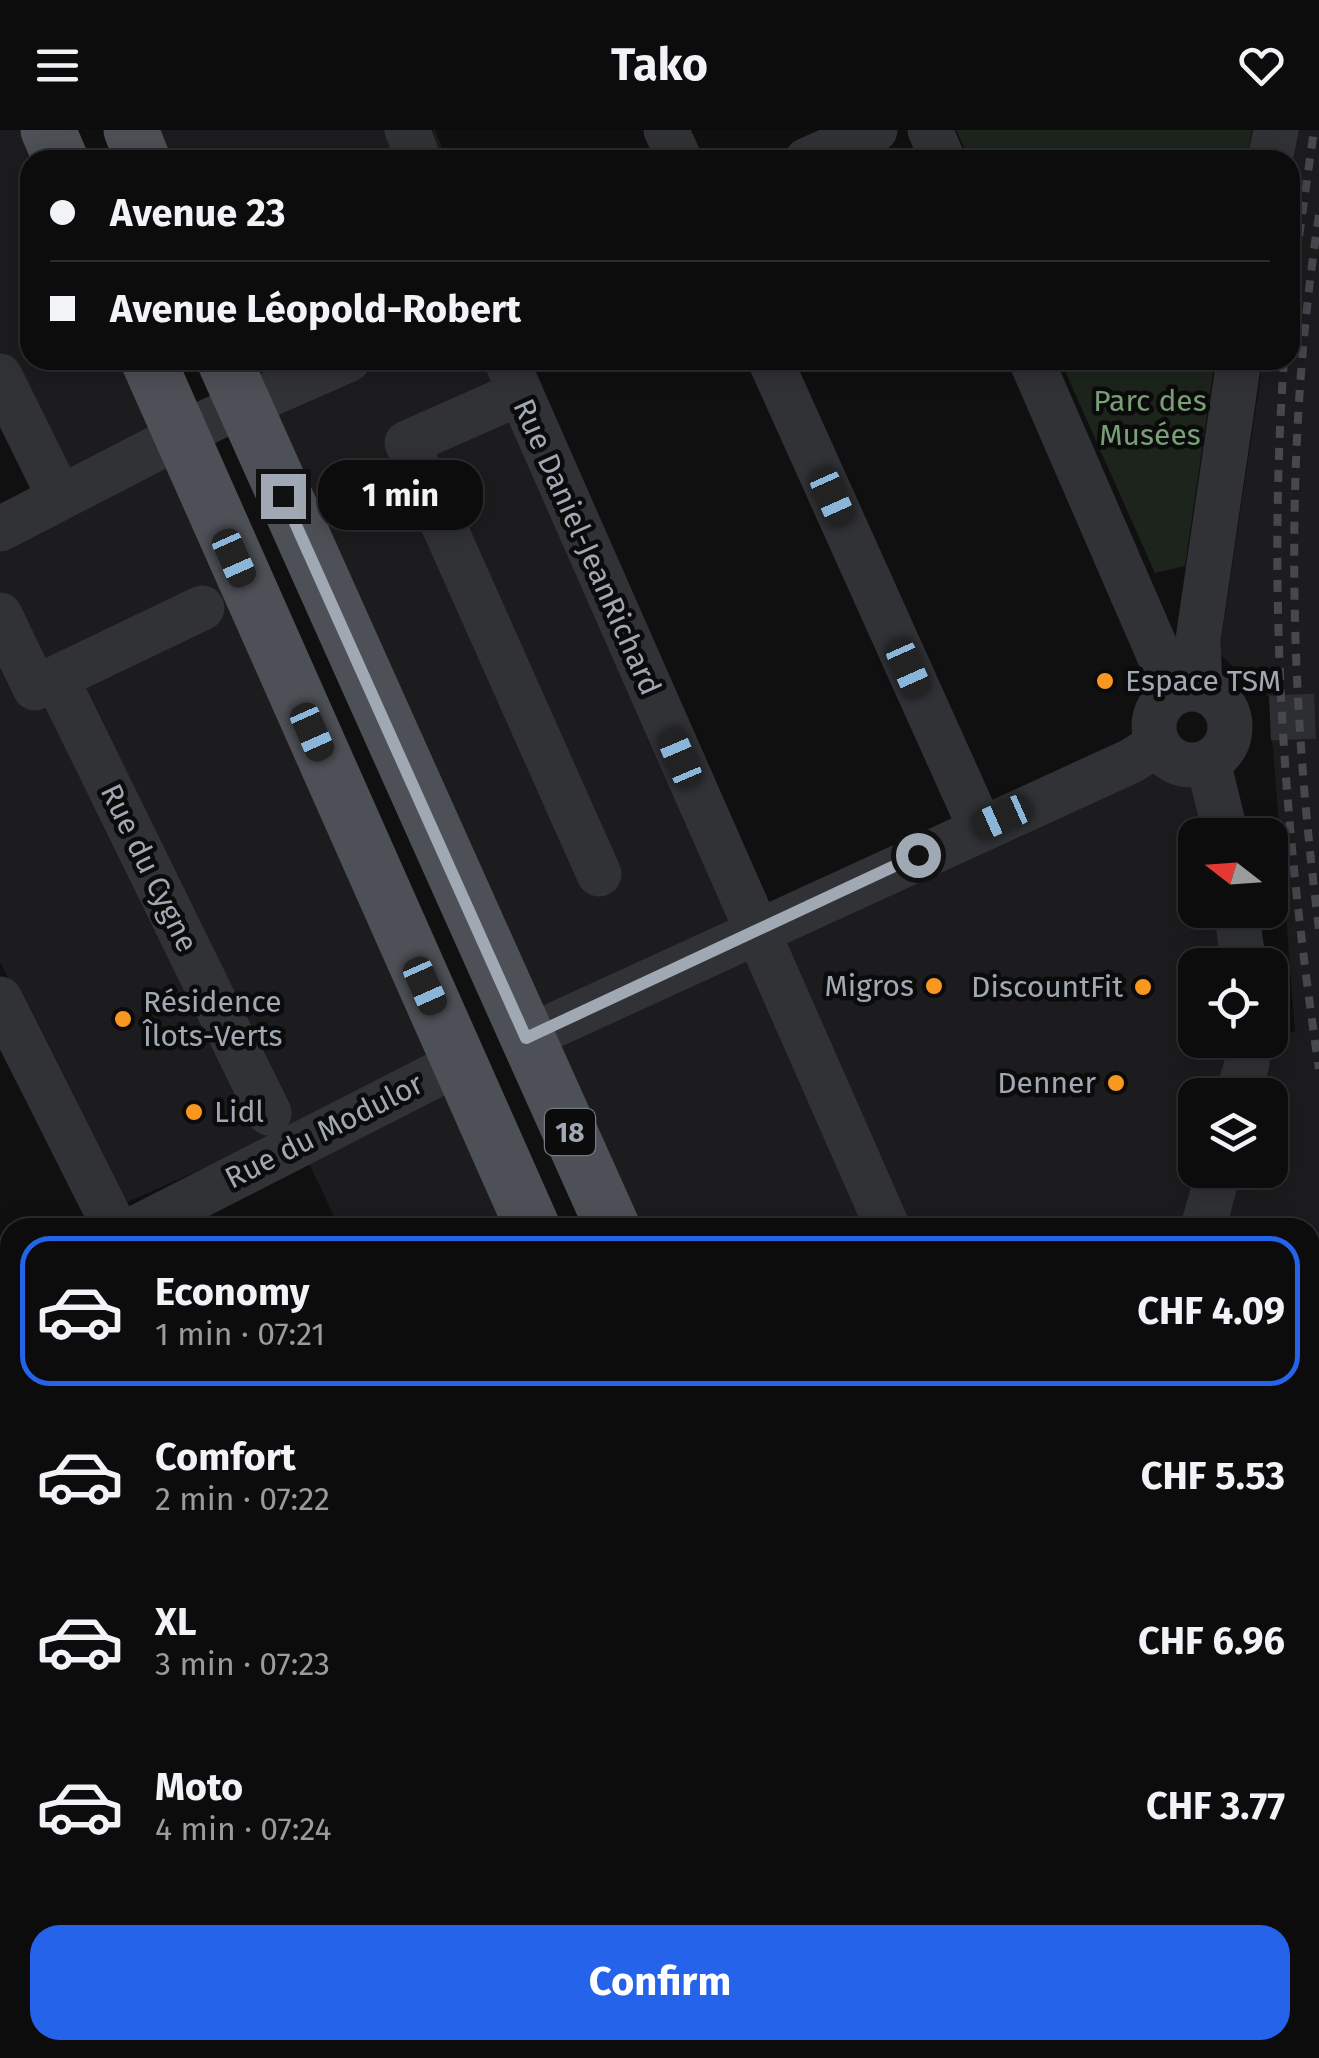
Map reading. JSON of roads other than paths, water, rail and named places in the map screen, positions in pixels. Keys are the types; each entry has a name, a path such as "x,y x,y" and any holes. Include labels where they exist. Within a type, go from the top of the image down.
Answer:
{"main road":[{"name":"18","path":"152,370 529,1218"},
{"name":"18","path":"233,382 608,1218"},
{"path":"459,1062 526,1038"}],"street":[{"path":"830,150 876,130"},
{"path":"0,529 180,436 233,382 296,370"},
{"path":"775,370 980,826"},
{"path":"1036,370 1219,705"},
{"path":"1219,705 1158,708 1154,732 1158,744 1174,761 1197,765 1208,762 1226,744 1219,705 1198,640 1237,370"},
{"path":"0,376 60,498"},
{"path":"513,377 407,443 599,874"},
{"name":"Rue Daniel-JeanRichard","path":"513,377 884,1218"},
{"path":"0,615 35,688 202,608"},
{"name":"Rue du Cygne","path":"56,678 269,1113"},
{"path":"526,1038 980,826 1131,761 1158,744"},
{"path":"1208,762 1222,818"},
{"path":"0,999 110,1218"},
{"name":"Rue du Modulor","path":"155,1218 459,1062"},
{"path":"1206,1218 1214,1188"}],"tunnel":[{"path":"1270,718 1319,716"}],"railway":[{"path":"1300,230 1314,130"},
{"path":"1319,215 1300,393 1294,572 1301,751 1319,929"},
{"path":"1283,370 1277,538 1282,715 1296,892 1319,1069"}],"place":[{"name":"Espace TSM","path":"1105,681"},
{"name":"Migros","path":"934,986"},
{"name":"DiscountFit","path":"1143,987"},
{"name":"Résidence Îlots-Verts","path":"123,1019"},
{"name":"Denner","path":"1116,1083"},
{"name":"Lidl","path":"194,1112"}],"park label":[{"name":"Parc des Musées","path":"1150,418"}]}
